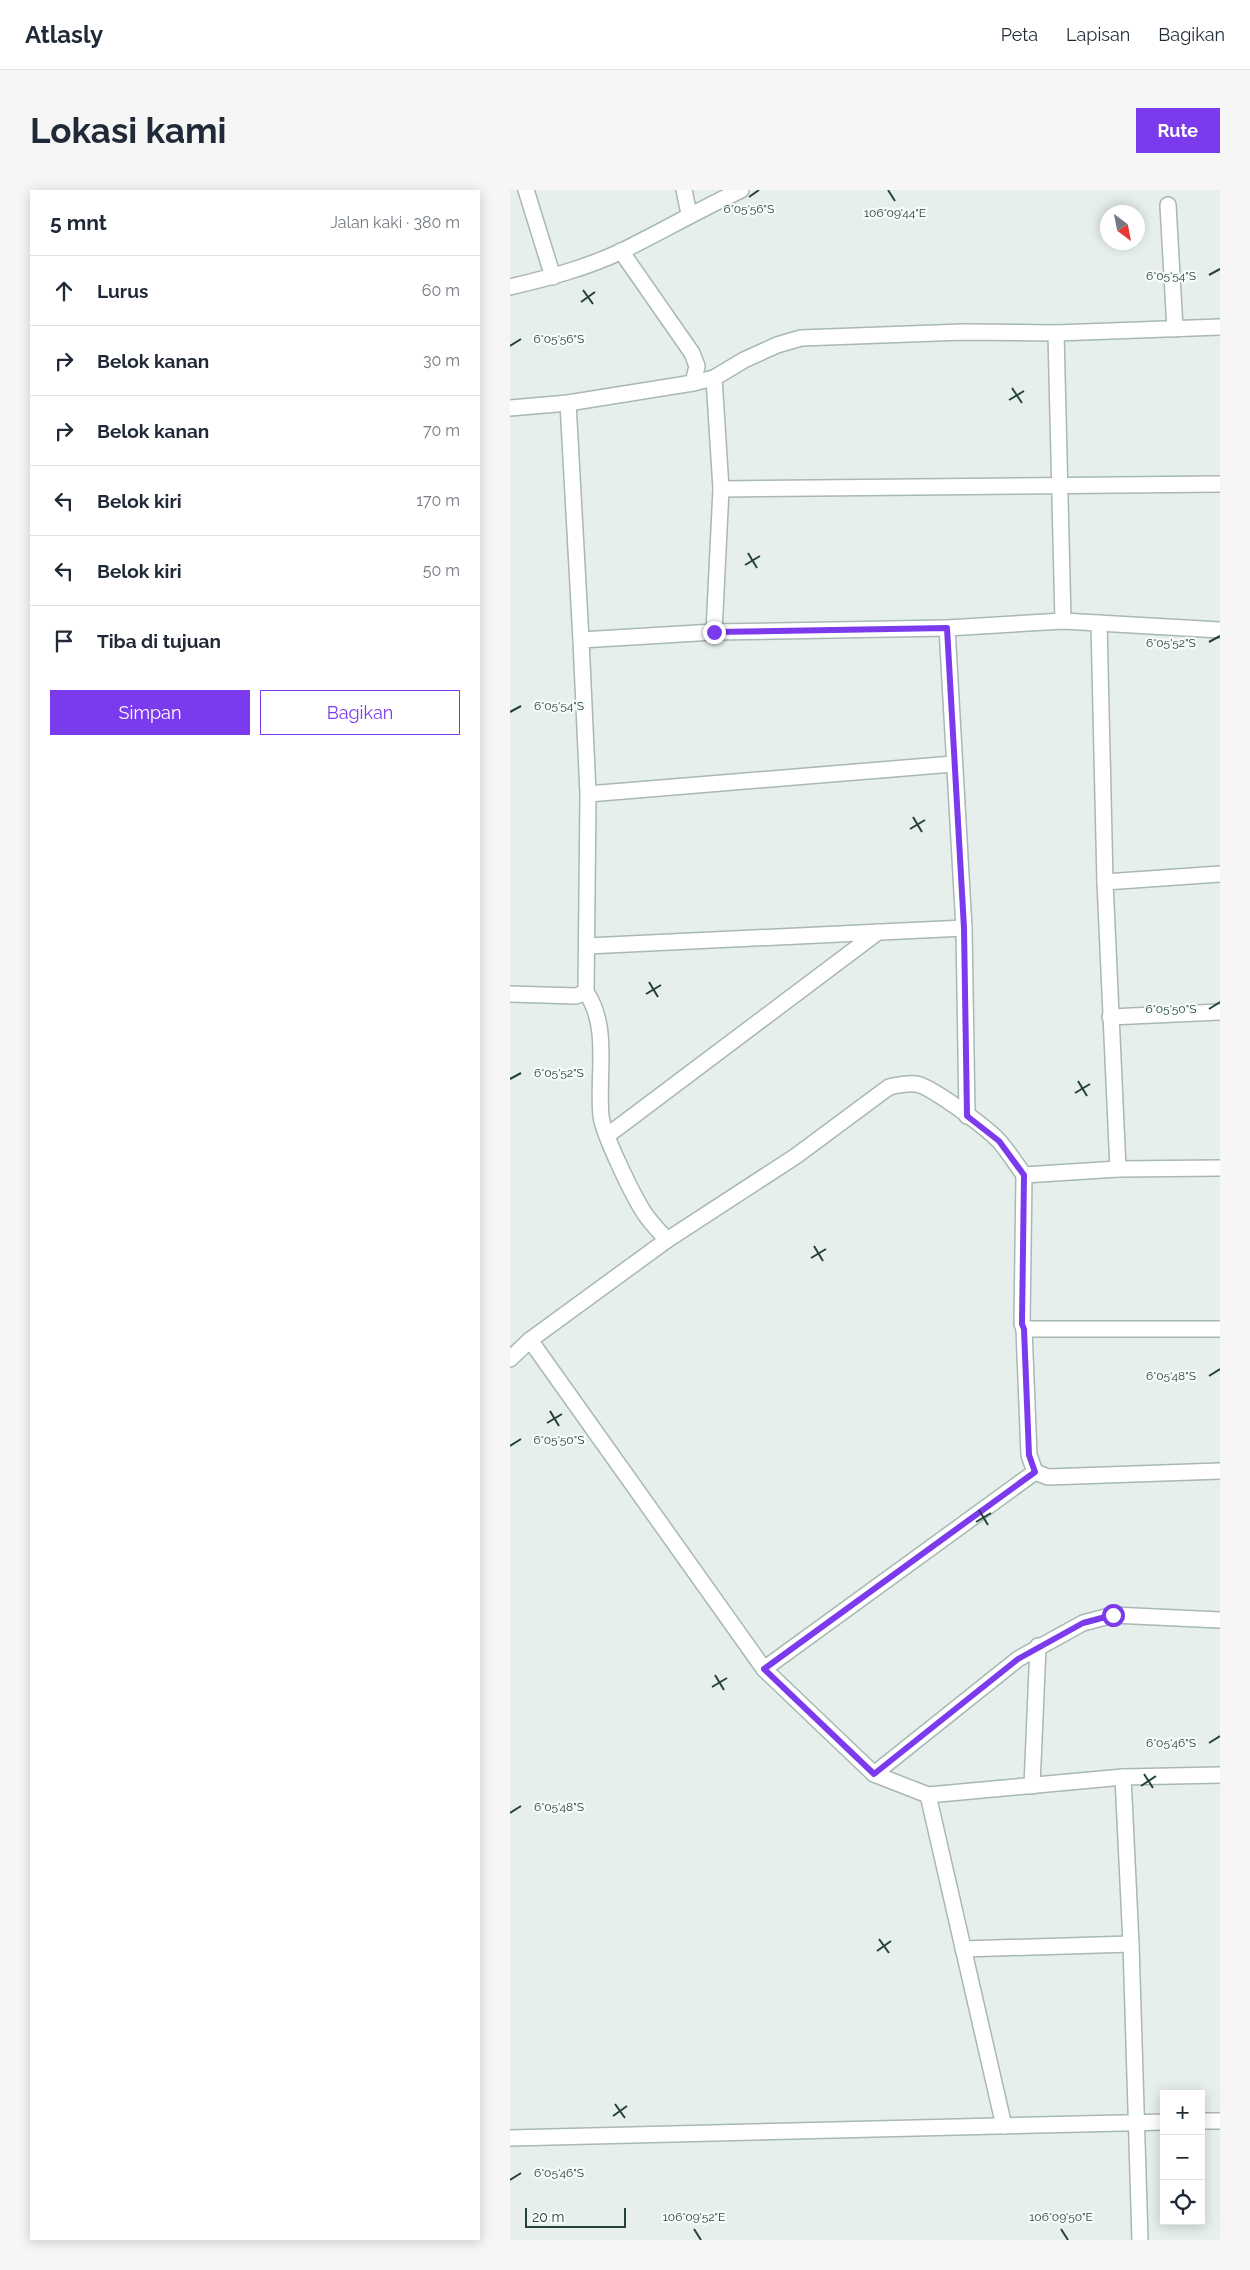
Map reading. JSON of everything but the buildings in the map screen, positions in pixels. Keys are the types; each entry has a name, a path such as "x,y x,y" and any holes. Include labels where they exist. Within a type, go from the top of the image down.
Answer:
{"street":[{"path":"526,190 552,278"},
{"path":"684,190 690,214"},
{"path":"510,287 552,278 621,251 690,214 741,190"},
{"path":"1168,205 1175,329"},
{"path":"621,251 692,354 697,366 693,383"},
{"path":"510,408 568,404 714,378 744,360 777,345 801,338 964,332 1056,333 1220,327"},
{"path":"1056,333 1063,622"},
{"path":"714,378 721,489 714,632"},
{"path":"568,404 588,794 586,992 597,1013 600,1032 601,1118 621,1167 644,1214 667,1240"},
{"path":"721,489 1220,484"},
{"path":"581,640 714,632 947,628 1063,622 1220,630"},
{"path":"1099,623 1110,1017 1118,1169"},
{"path":"947,628 953,764 964,928 967,1116"},
{"path":"588,794 953,764"},
{"path":"1106,882 1220,874"},
{"path":"587,946 964,928"},
{"path":"608,1135 878,932"},
{"path":"510,994 576,996 586,992"},
{"path":"1110,1017 1220,1012"},
{"path":"510,1359 530,1340 667,1240 796,1156 889,1087 903,1083 918,1084 967,1116 999,1141 1024,1175 1022,1324 1024,1329 1029,1455 1035,1472 1048,1477 1220,1471"},
{"path":"1024,1175 1118,1169 1220,1168"},
{"path":"1024,1329 1220,1329"},
{"path":"530,1340 764,1669 874,1774 928,1795 1123,1777 1220,1775"},
{"path":"764,1669 1035,1472"},
{"path":"874,1774 1018,1659 1038,1646 1083,1623 1113,1615 1220,1620"},
{"path":"1032,1786 1038,1646"},
{"path":"1123,1777 1131,1944 1140,2240"},
{"path":"928,1795 1004,2126"},
{"path":"963,1949 1131,1944"},
{"path":"1205,2121 1220,2121"},
{"path":"510,2138 1160,2122"}],"route":[{"path":"714,632 947,628 953,764 964,928 967,1116 999,1141 1024,1175 1022,1324 1024,1329 1029,1455 1035,1472 764,1669 874,1774 1018,1659 1038,1646 1083,1623 1113,1615"}]}
